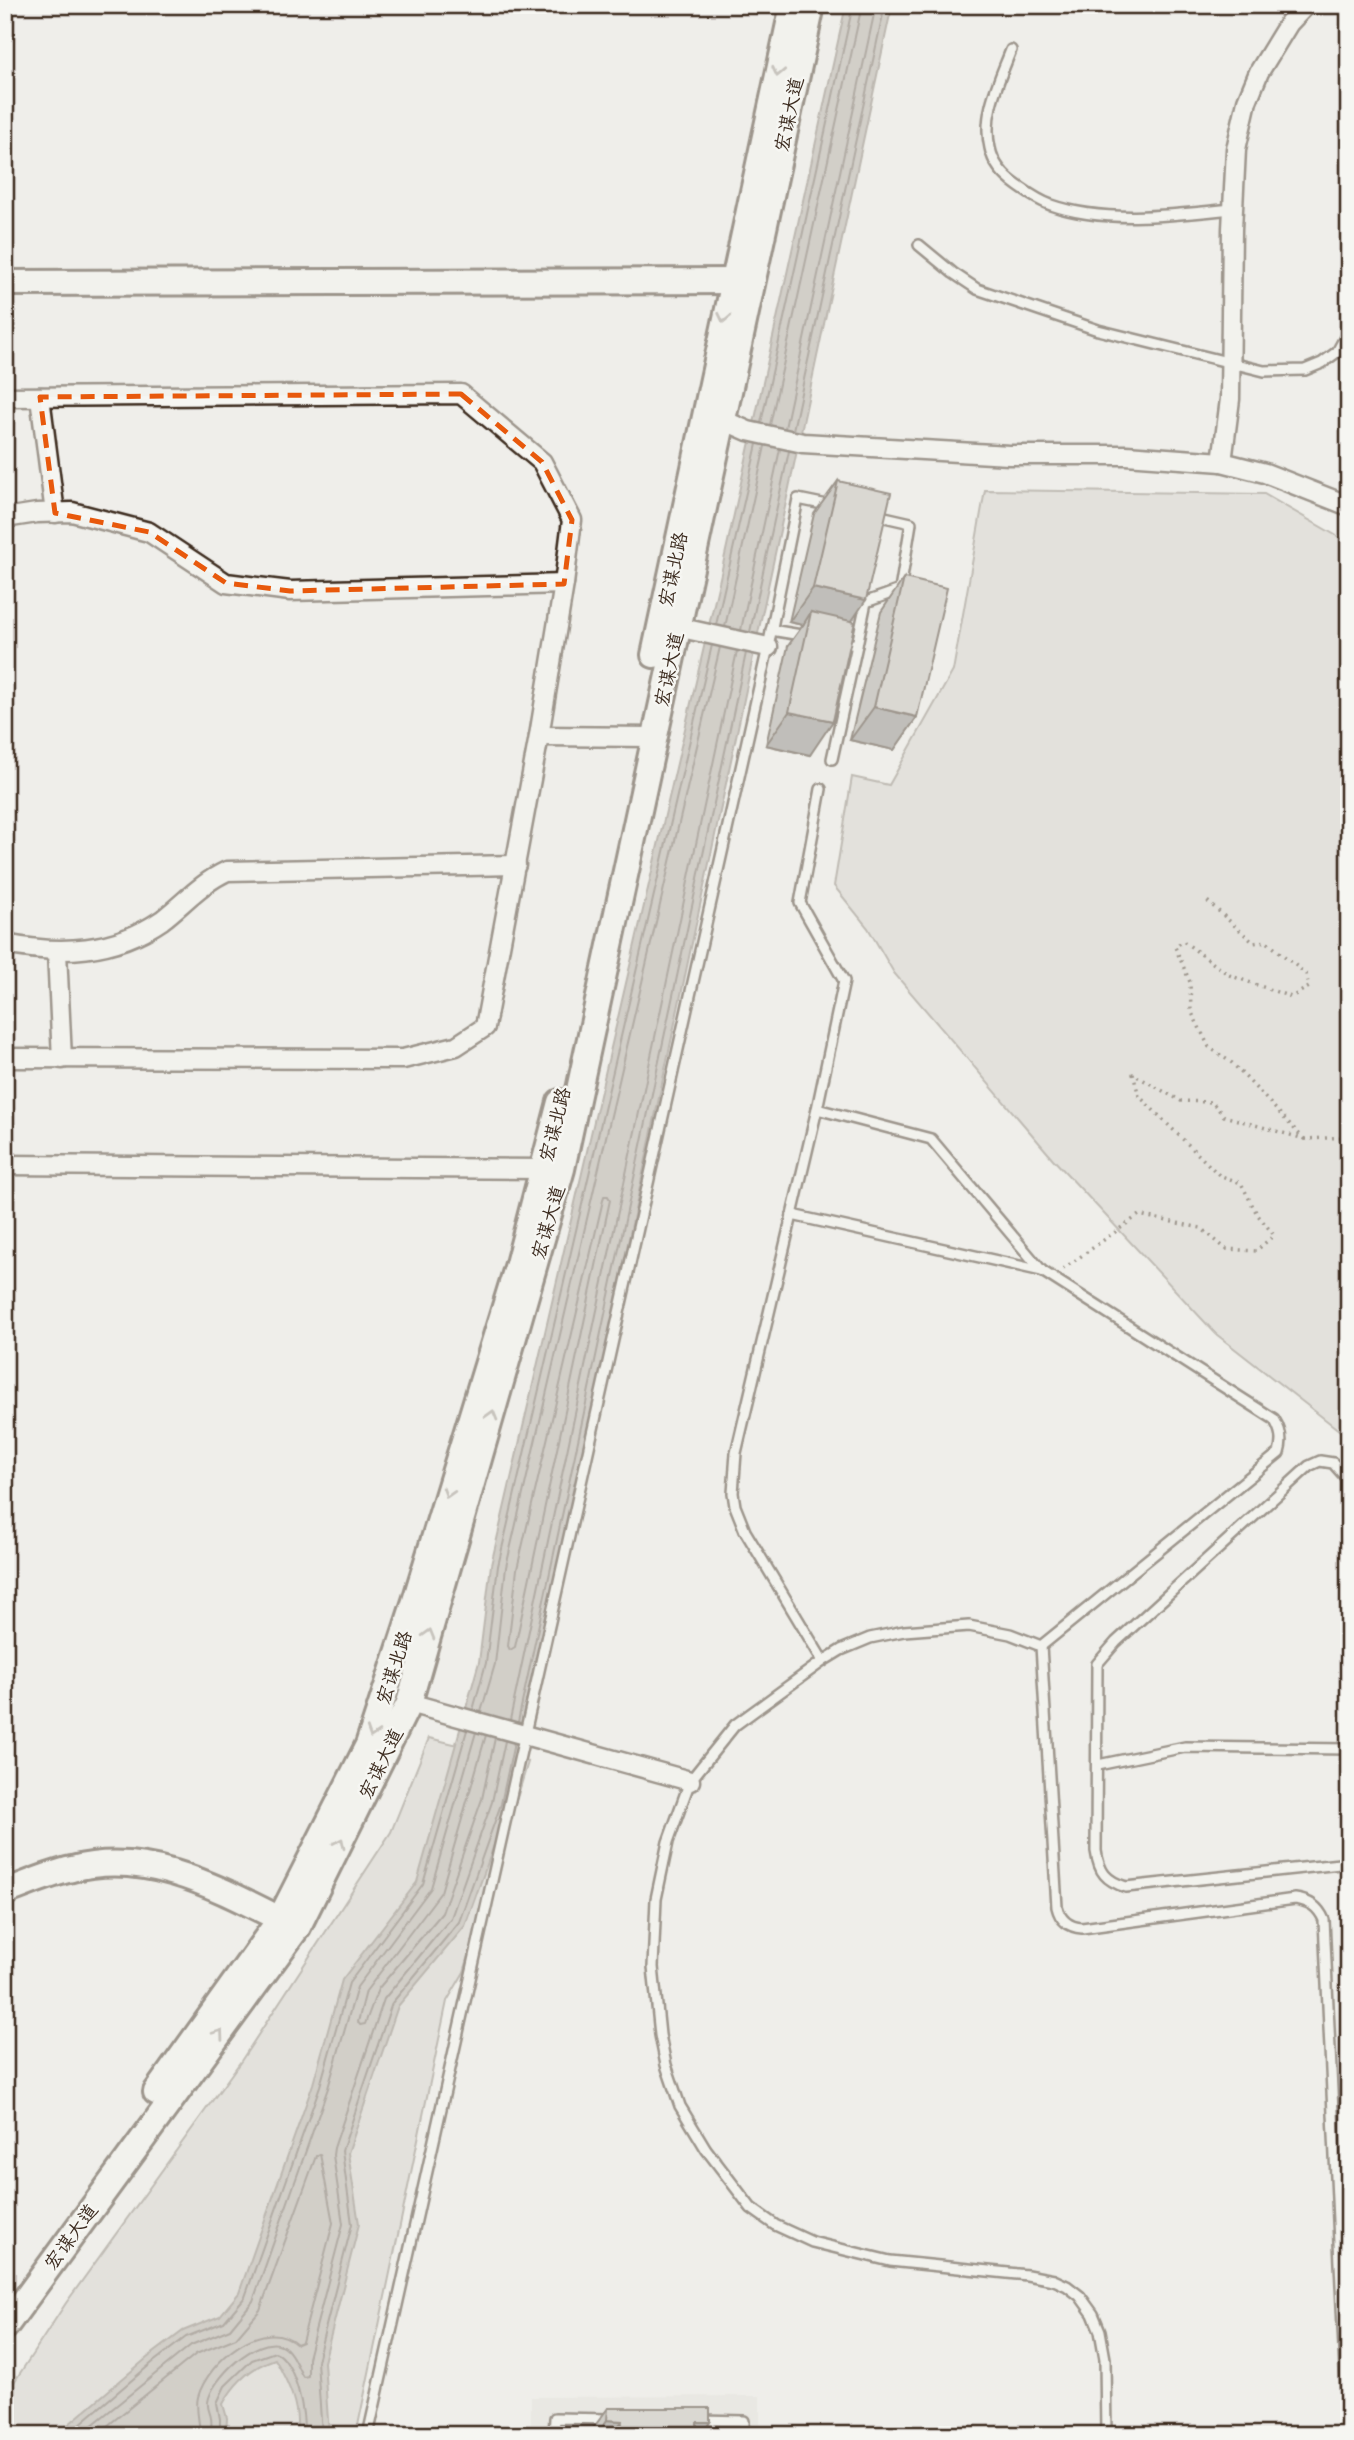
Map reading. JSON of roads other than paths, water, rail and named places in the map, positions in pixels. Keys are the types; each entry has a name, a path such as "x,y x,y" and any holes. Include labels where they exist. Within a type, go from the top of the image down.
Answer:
{"main road":[{"name":"宏谋北路","path":"669,625 742,281 793,5"},
{"name":"宏谋大道","path":"5,2327 289,1923 409,1703 552,1169 669,625 723,420 742,281 812,5"},
{"path":"5,283 742,281"},
{"name":"宏谋北路","path":"5,2298 289,1923 368,1745 518,1264 552,1169"},
{"path":"5,1892 74,1868 118,1863 177,1872 211,1885 289,1923"}],"street":[{"path":"1222,462 1230,399 1232,209 1236,149 1247,102 1259,72 1299,8"},
{"path":"5,397 461,394 542,462 572,520 539,736 485,1027 456,1046 404,1059 5,1058"},
{"path":"40,397 55,513"},
{"path":"723,420 748,431 803,443 1009,455 1126,455 1222,462 1265,473 1349,506"},
{"path":"5,518 72,512 149,531 226,583 290,591 564,584"},
{"path":"669,625 769,638"},
{"path":"539,736 645,737"},
{"path":"5,944 57,952 90,950 141,932 162,919 211,878 227,871 516,865"},
{"path":"57,952 62,1059"},
{"path":"5,1165 552,1169"},
{"path":"409,1703 690,1780"}],"lane":[{"path":"1011,50 989,106 988,128 990,149 997,165 1009,180 1050,205 1096,215 1183,214 1232,209"},
{"path":"1349,125 1349,180"},
{"path":"919,245 977,289 1098,330 1264,371 1305,370 1322,363 1337,352 1349,330"},
{"path":"368,2435 798,499 848,509"},
{"path":"832,759 866,602 900,590 911,523 861,512"},
{"path":"769,638 820,639"},
{"path":"833,641 857,646"},
{"path":"821,789 800,903 844,981 817,1109 736,1453 733,1493 735,1506 746,1531 823,1661"},
{"path":"817,1109 931,1139 1042,1271"},
{"path":"792,1215 1042,1271 1274,1419 1279,1427 1282,1444 1279,1453 1041,1646"},
{"path":"1349,1481 1333,1463 1320,1461 1309,1466 1116,1642 1097,1664 1096,1852 1101,1872 1114,1884 1126,1887 1349,1863"},
{"path":"1041,1646 1010,1634 969,1626 904,1631 870,1638 823,1661 735,1725 690,1780 668,1842 656,1899 653,1967 660,2035 680,2106 706,2149 751,2208 775,2225 812,2242 890,2261 1027,2275 1054,2280 1067,2286 1080,2296 1093,2314 1100,2331 1105,2359 1106,2435"},
{"path":"1041,1646 1057,1907 1064,1921 1082,1928 1295,1899 1313,1904 1324,1920 1348,2435"},
{"path":"1098,1765 1185,1747 1349,1749"},
{"path":"554,2435 555,2418 622,2419"},
{"path":"690,2420 744,2421 744,2435"}],"water":[{"path":"846,5 892,5 508,1806 465,1926 398,2006 348,2153 359,2224 324,2362 329,2435 296,2435 295,2405 275,2359 251,2371 238,2382 228,2396 223,2404 227,2418 226,2435 56,2435 183,2331 220,2316 239,2293 313,2084 342,1980 417,1882 479,1662 491,1565 720,578"}]}
